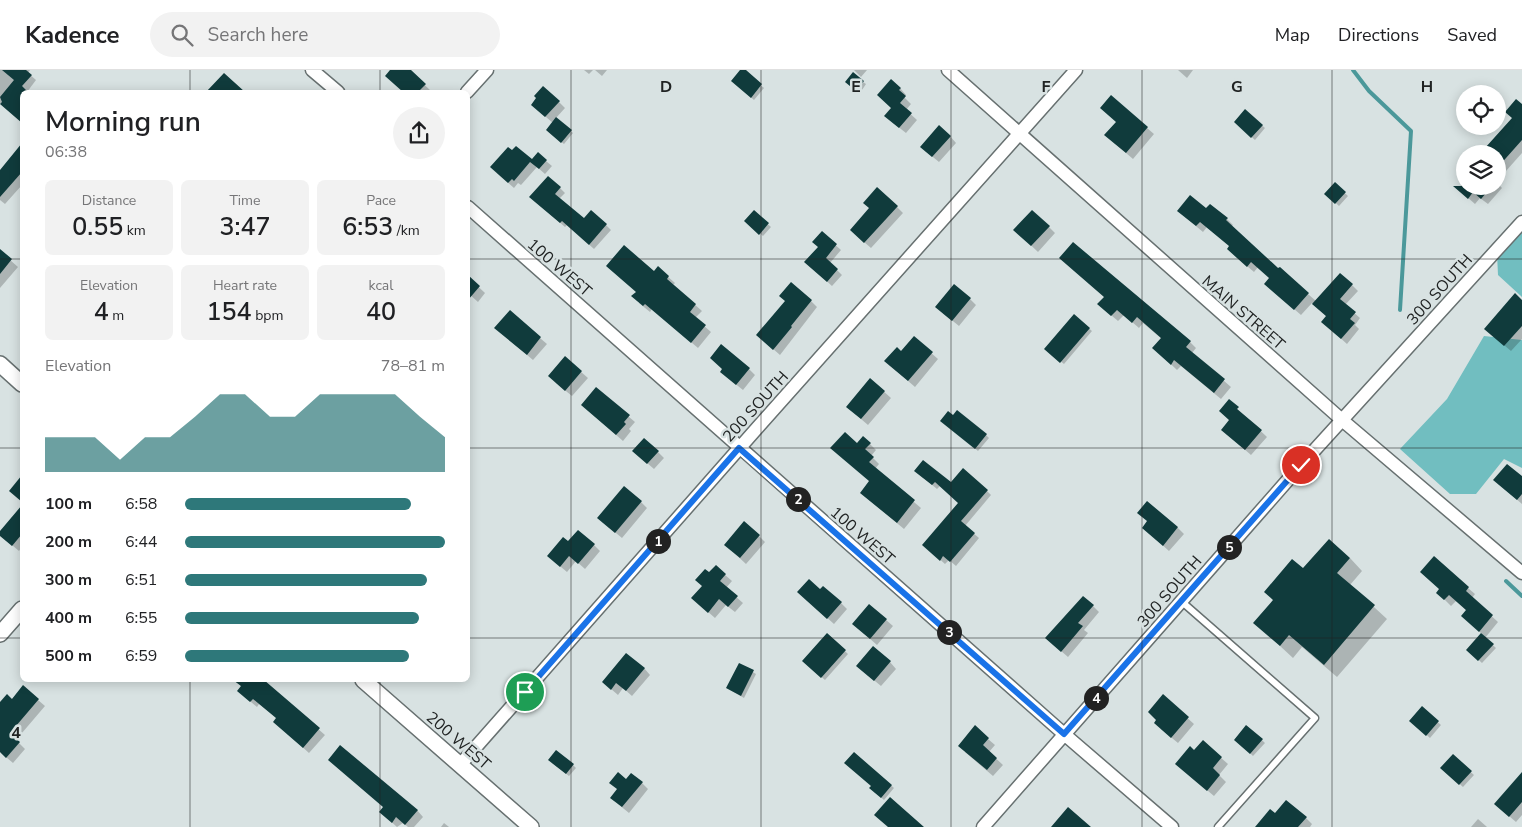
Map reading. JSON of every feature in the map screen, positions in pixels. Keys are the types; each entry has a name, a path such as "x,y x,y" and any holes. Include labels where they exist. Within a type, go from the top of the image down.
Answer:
{"street":[{"path":"312,70 336,90"},
{"path":"469,90 487,70"},
{"name":"MAIN STREET","path":"948,70 1342,420 1522,574"},
{"name":"200 SOUTH","path":"460,764 1076,70"},
{"name":"100 WEST","path":"470,209 739,448 1172,827"},
{"name":"300 SOUTH","path":"983,827 1342,420 1522,222"},
{"path":"0,364 20,382"},
{"path":"0,634 20,611"},
{"name":"200 WEST","path":"365,682 531,827"}],"lane":[{"path":"1181,601 1315,718 1218,827"}],"shaded area":[{"path":"1522,227 1522,297 1498,275 1497,254"},
{"path":"1484,336 1522,340 1522,468 1504,459 1476,494 1450,494 1400,449 1447,399"}],"building":[{"path":"2,70 26,70 32,75 22,86 26,90 20,90 20,121 0,104 2,102 0,97 14,80"},
{"path":"390,70 411,70 426,84 420,90 401,90 385,76"},
{"path":"740,70 746,70 762,84 751,98 731,81"},
{"path":"853,72 864,81 856,91 845,82"},
{"path":"224,73 243,90 208,90"},
{"path":"891,79 901,88 899,90 906,96 900,103 912,113 899,128 884,116 891,108 877,95"},
{"path":"543,86 560,101 545,117 531,105 536,98 534,96"},
{"path":"1111,95 1148,127 1126,153 1104,135 1116,122 1100,108"},
{"path":"1516,99 1522,104 1522,140 1506,158 1506,145 1488,145 1497,135 1506,135 1506,125 1512,118 1506,111"},
{"path":"1245,109 1263,125 1251,138 1234,122"},
{"path":"556,117 572,130 561,143 546,130"},
{"path":"939,125 951,136 932,157 920,147"},
{"path":"20,145 20,174 0,197 0,170"},
{"path":"516,146 532,159 538,152 547,160 539,169 530,162 514,181 512,179 508,183 490,167 508,147 512,150"},
{"path":"548,176 561,187 555,194 584,218 591,210 607,224 589,245 562,221 560,223 529,197"},
{"path":"1335,182 1346,192 1335,204 1324,194"},
{"path":"877,187 898,206 864,243 850,230 869,208 863,203"},
{"path":"1190,195 1206,208 1210,204 1228,218 1226,220 1278,268 1280,267 1309,293 1294,310 1264,284 1269,278 1251,262 1247,267 1227,249 1229,246 1200,222 1196,226 1177,211"},
{"path":"1476,195 1484,195 1481,199"},
{"path":"754,210 769,223 759,235 744,221"},
{"path":"1032,210 1050,226 1031,246 1013,230"},
{"path":"822,231 837,244 826,258 838,269 827,282 804,262 818,247 812,242"},
{"path":"1073,242 1191,341 1186,347 1225,379 1214,393 1174,360 1171,365 1152,348 1161,338 1137,317 1132,323 1117,310 1111,316 1097,304 1104,297 1059,258"},
{"path":"624,245 654,271 658,266 669,276 667,279 696,304 690,312 706,325 691,343 645,304 643,306 631,296 636,292 606,266"},
{"path":"0,249 12,259 0,274"},
{"path":"1340,273 1353,284 1340,299 1356,312 1350,319 1355,323 1341,339 1321,322 1326,316 1312,304"},
{"path":"470,277 480,286 470,298"},
{"path":"791,282 812,300 773,350 756,335 785,301 779,296"},
{"path":"954,284 971,298 952,321 935,307"},
{"path":"1515,293 1522,300 1522,326 1504,346 1484,329"},
{"path":"510,310 541,337 527,355 494,328"},
{"path":"1074,314 1090,328 1060,363 1044,349"},
{"path":"914,336 933,352 908,381 884,361 897,347 901,351"},
{"path":"721,344 750,368 736,385 720,372 722,369 710,358"},
{"path":"565,356 582,371 565,391 548,376"},
{"path":"870,378 885,391 861,419 846,407"},
{"path":"596,387 630,415 624,422 626,424 616,435 581,405"},
{"path":"1229,399 1239,407 1237,409 1262,430 1245,450 1221,430 1229,420 1219,411"},
{"path":"957,410 987,434 975,449 940,421 948,411 953,415"},
{"path":"845,432 857,443 863,436 871,443 865,449 874,457 869,462 915,500 897,523 860,493 869,481 830,448"},
{"path":"644,438 659,451 647,464 632,451"},
{"path":"923,460 951,482 963,468 988,490 961,521 975,533 950,562 943,556 940,561 922,545 958,503 935,482 932,485 914,471"},
{"path":"1507,464 1522,476 1522,494 1517,500 1493,480"},
{"path":"20,477 20,500 9,491"},
{"path":"624,486 642,501 615,533 597,518"},
{"path":"1147,501 1178,527 1163,546 1142,528 1147,521 1137,513"},
{"path":"20,507 20,536 12,546 0,536 0,531"},
{"path":"744,521 760,535 740,558 724,545"},
{"path":"578,530 595,544 578,564 569,556 560,567 547,556 563,537 568,541"},
{"path":"1329,539 1350,558 1337,573 1375,605 1324,665 1289,635 1280,646 1253,623 1273,600 1264,592 1292,559 1303,568"},
{"path":"1434,556 1469,587 1466,591 1493,615 1479,632 1461,616 1466,610 1449,595 1444,600 1436,593 1439,589 1420,572"},
{"path":"716,565 726,574 720,581 738,596 728,607 719,599 708,613 691,598 702,586 695,580 705,569 709,572"},
{"path":"809,579 820,589 823,586 842,602 827,619 797,592"},
{"path":"1083,596 1094,605 1078,623 1083,626 1061,652 1045,638"},
{"path":"869,604 887,619 870,639 852,624"},
{"path":"827,633 846,650 821,678 802,661"},
{"path":"1481,633 1494,644 1478,661 1466,650"},
{"path":"873,646 891,661 874,681 856,666"},
{"path":"626,653 645,668 626,691 616,683 611,690 602,682"},
{"path":"739,663 754,670 741,696 726,688"},
{"path":"236,682 266,682 320,728 303,748 273,722 276,718 253,699 250,702 237,691 241,686"},
{"path":"23,685 39,699 10,733 20,742 6,758 0,752 0,702 7,694 12,699"},
{"path":"1163,694 1189,717 1171,738 1154,723 1156,720 1148,712"},
{"path":"1422,706 1439,721 1426,736 1409,721"},
{"path":"975,725 989,738 983,745 997,758 987,770 958,746"},
{"path":"1246,725 1263,739 1250,754 1234,740"},
{"path":"1203,740 1222,757 1213,768 1220,775 1207,791 1175,764 1190,746 1194,750"},
{"path":"340,745 418,810 405,825 396,817 392,823 379,812 383,807 328,760"},
{"path":"556,750 574,764 566,774 548,760"},
{"path":"854,752 892,785 881,798 869,788 871,786 844,763"},
{"path":"1453,754 1472,771 1459,785 1440,768"},
{"path":"618,772 626,779 631,773 643,782 622,807 610,798 617,789 609,783"},
{"path":"1522,772 1522,802 1509,817 1494,804"},
{"path":"890,797 924,827 888,827 874,815"},
{"path":"1286,800 1307,817 1298,827 1255,827 1270,809 1275,813"},
{"path":"1068,807 1091,827 1051,827"}],"waterway":[{"path":"1353,70 1369,91 1411,131 1400,310"},
{"path":"1506,581 1522,596"}],"route":[{"path":"525,692 739,448 1064,734 1301,465"}]}
